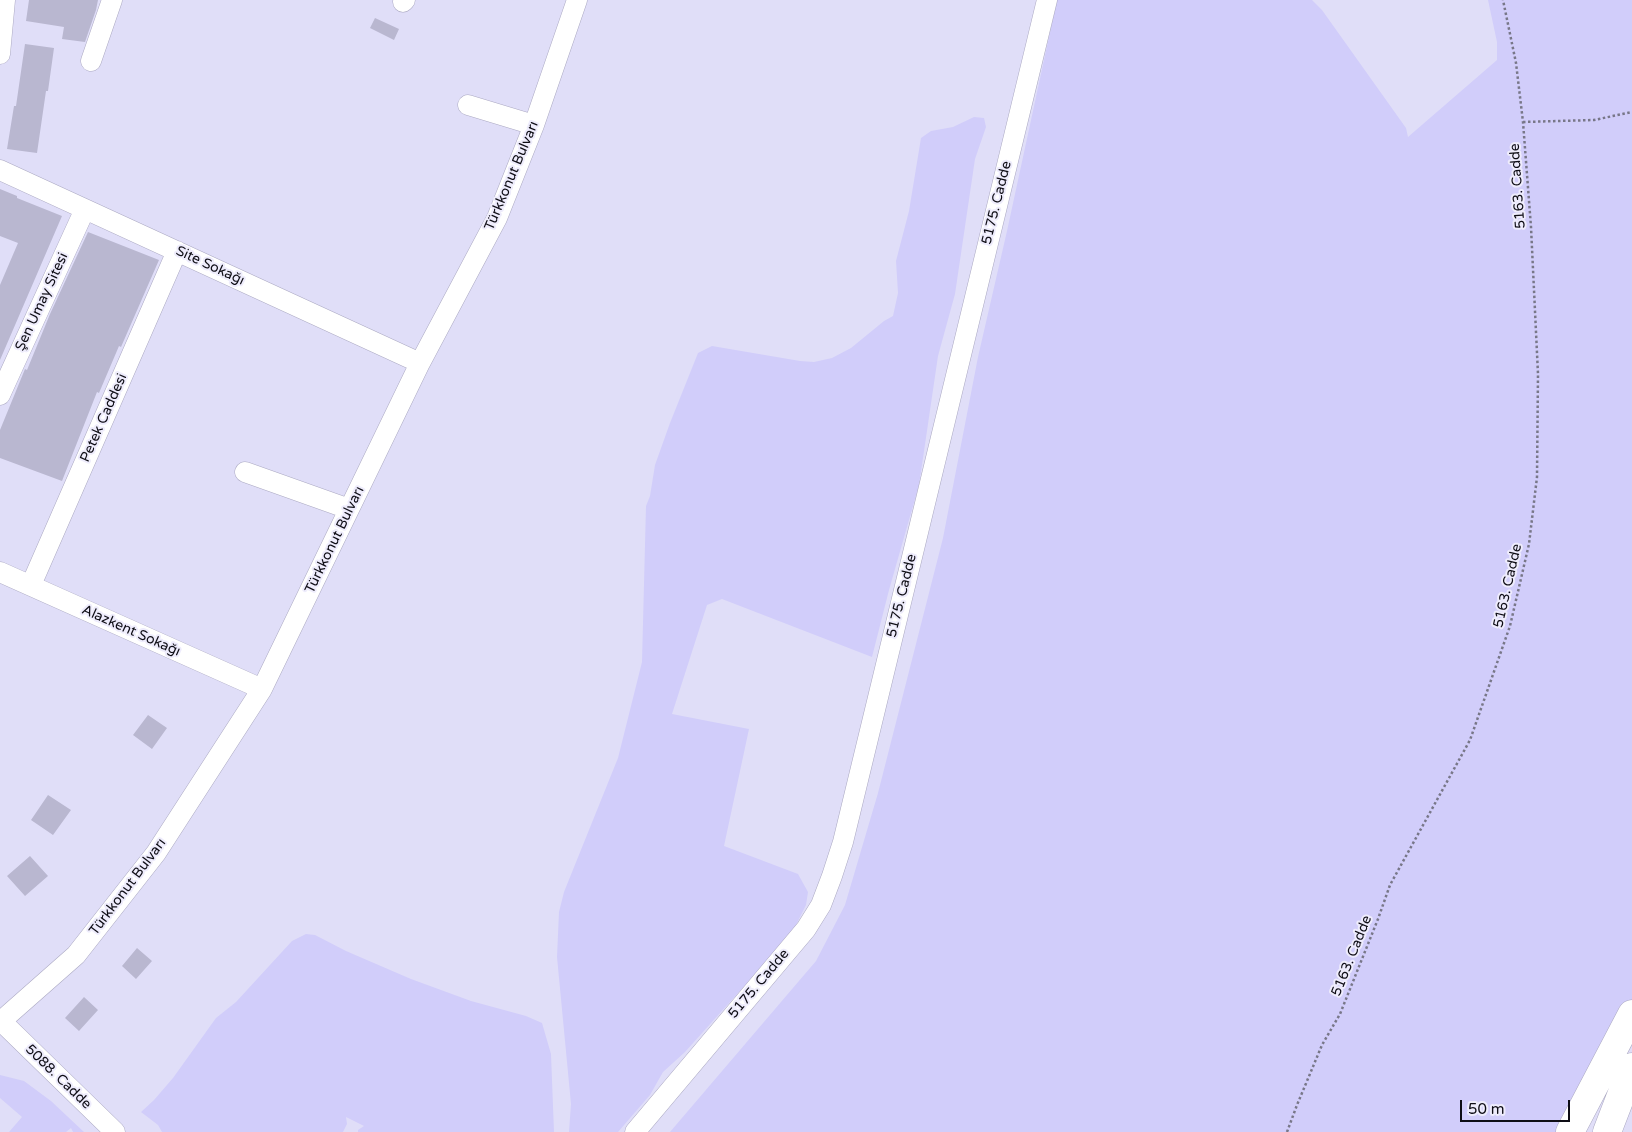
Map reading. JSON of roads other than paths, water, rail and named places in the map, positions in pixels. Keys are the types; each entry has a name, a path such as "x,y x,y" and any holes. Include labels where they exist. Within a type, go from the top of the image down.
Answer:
{"highway":[{"path":"1570,1132 1632,1014"},
{"path":"1607,1132 1632,1066"}],"street":[{"path":"0,54 5,0"},
{"path":"91,61 112,0"},
{"name":"Türkkonut Bulvarı","path":"0,1020 76,955 156,853 262,689 420,363 497,218 534,125 577,0"},
{"name":"5175. Cadde","path":"635,1132 806,929 821,905 832,876 850,813 1047,0"},
{"path":"468,105 534,125"},
{"name":"Site Sokağı","path":"0,170 420,363"},
{"name":"Şen Umay Sitesi","path":"0,394 85,209"},
{"name":"Petek Caddesi","path":"30,585 177,251"},
{"path":"246,472 349,510"},
{"name":"Alazkent Sokağı","path":"0,572 262,689"},
{"name":"5088. Cadde","path":"0,1020 115,1132"}]}
